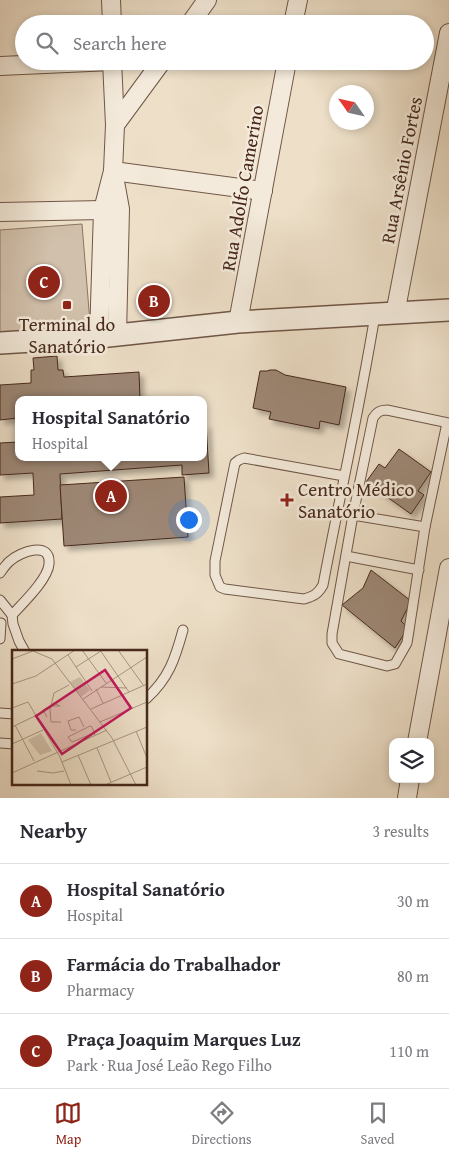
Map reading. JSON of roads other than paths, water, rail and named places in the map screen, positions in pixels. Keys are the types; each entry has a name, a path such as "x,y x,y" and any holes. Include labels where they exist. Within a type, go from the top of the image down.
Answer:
{"street":[{"path":"111,0 112,15"},
{"path":"196,15 207,0"},
{"path":"296,15 298,0"},
{"name":"Rua Arsênio Fortes","path":"385,315 449,33"},
{"path":"0,66 15,65"},
{"path":"108,336 102,210 113,171 116,125 113,70"},
{"path":"116,125 156,70"},
{"name":"Rua Adolfo Camerino","path":"238,322 285,70"},
{"path":"113,171 263,191"},
{"path":"108,336 120,209 113,171"},
{"path":"0,212 102,210"},
{"path":"0,344 108,336 238,322 449,310"},
{"path":"418,738 449,568"},
{"path":"407,798 409,783"}],"lane":[{"path":"344,476 244,458 235,463 215,562 215,575 220,587 304,599 314,596 320,591 323,585 344,476 360,407 385,315"},
{"path":"387,410 448,423 425,527 407,643 395,664 387,666 339,654 332,643 332,634 370,426 376,413 387,410"},
{"path":"353,514 425,527"},
{"path":"0,573 10,561 21,553 33,549 42,550 47,554 49,563 46,572 13,619 7,625 1,623 0,639"},
{"path":"346,556 419,570"},
{"path":"0,600 13,619 19,641 24,650"},
{"path":"148,697 168,674 183,630"}],"place":[{"name":"Praça Joaquim Marques Luz","path":"44,282"},
{"name":"Farmácia do Trabalhador","path":"154,301"},
{"name":"Terminal do Sanatório","path":"67,305"},
{"name":"Hospital Sanatório","path":"111,496"},
{"name":"Centro Médico Sanatório","path":"287,500"}]}
